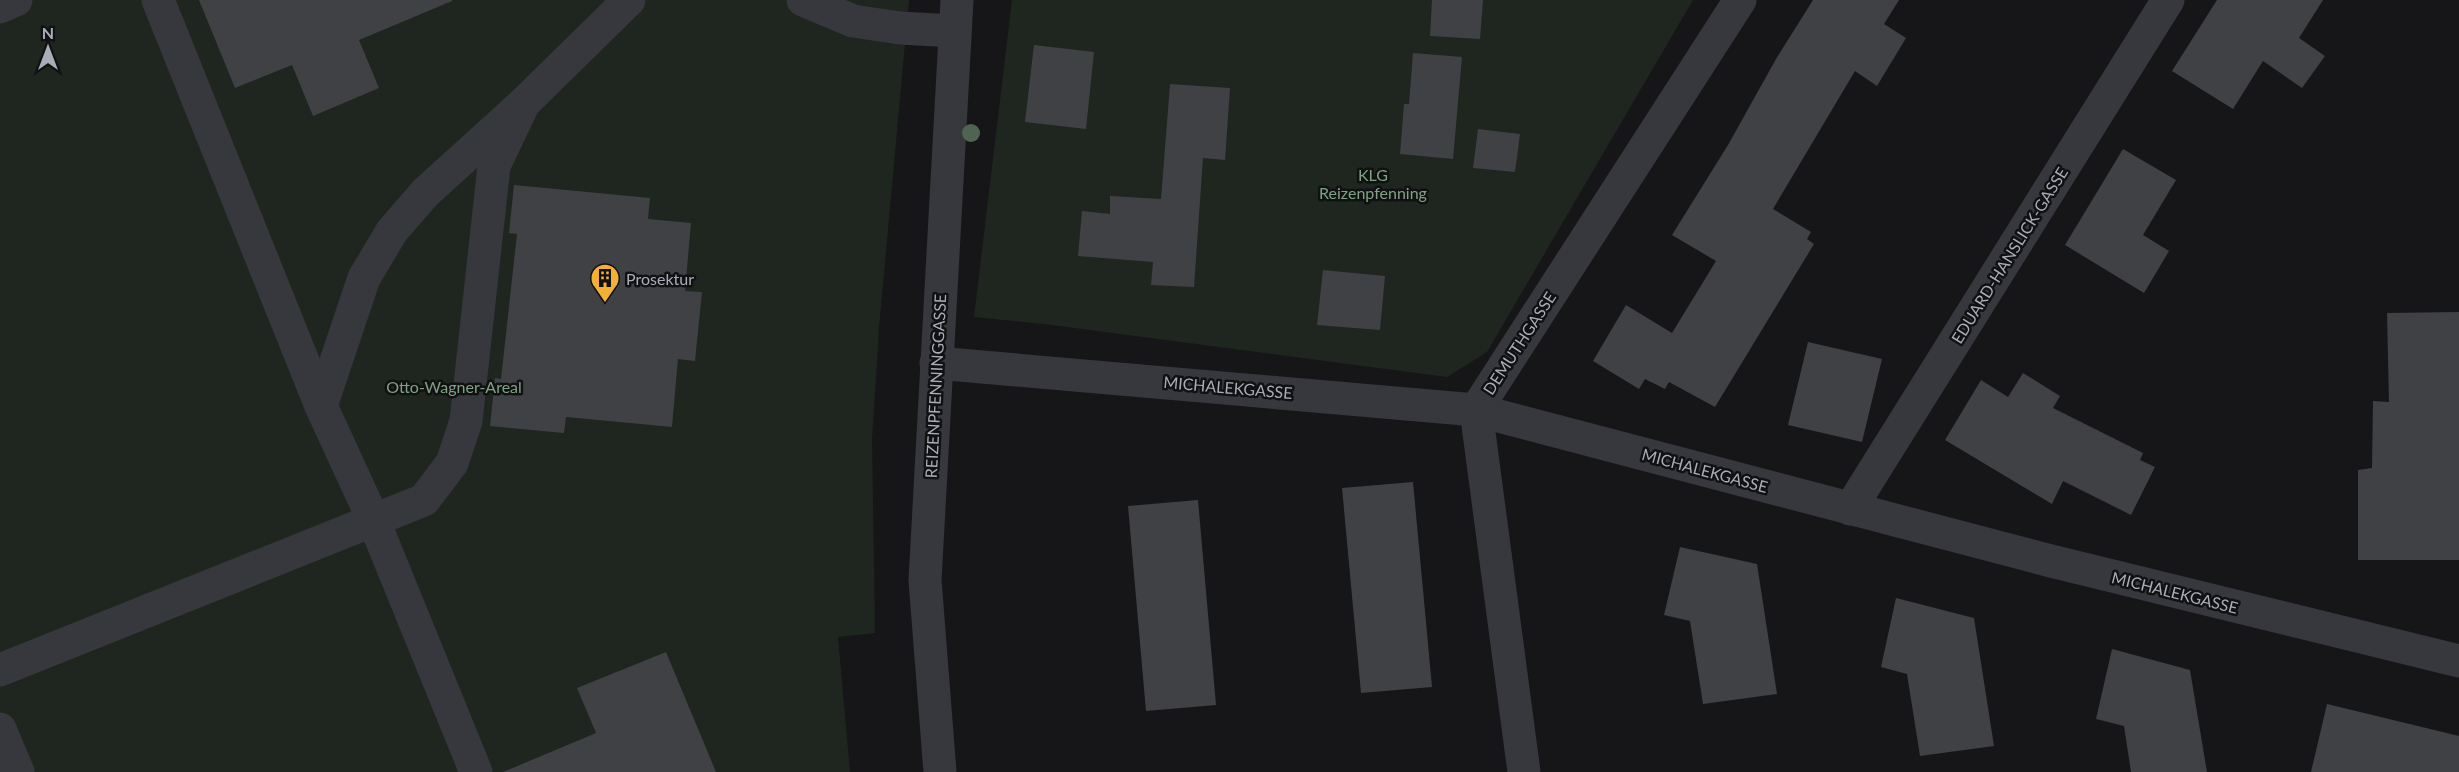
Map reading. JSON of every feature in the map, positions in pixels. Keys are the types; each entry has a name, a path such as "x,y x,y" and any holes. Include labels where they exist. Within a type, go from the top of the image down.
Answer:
{"street":[{"path":"0,7 16,0"},
{"path":"158,0 321,406 373,519 476,772"},
{"path":"321,406 364,278 392,231 425,193 524,103 629,0"},
{"path":"803,0 846,10 900,28 956,16"},
{"name":"DEMUTHGASSE","path":"1524,772 1476,410 1740,0"},
{"name":"EDUARD-HANSLICK-GASSE","path":"1850,509 2168,0"},
{"name":"REIZENPFENNINGGASSE","path":"940,772 925,580 956,16"},
{"path":"0,670 424,500 452,463 466,421 494,166 524,103"},
{"name":"MICHALEKGASSE","path":"936,363 1476,410 1850,509 2459,661"},
{"path":"0,729 18,772"}],"green space":[{"name":"Otto-Wagner-Areal","path":"0,0 909,0 879,328 872,440 875,633 838,637 850,772 0,772"},
{"name":"KLG Reizenpfenning","path":"1012,0 1693,0 1487,352 1447,377 1052,325 974,317"}],"building":[{"path":"199,0 452,1 359,40 379,88 313,116 292,65 235,88"},
{"path":"1432,0 1483,0 1480,39 1430,36"},
{"path":"1813,0 1899,0 1884,24 1906,38 1877,86 1855,71 1773,209 1811,232 1807,239 1814,244 1715,407 1669,382 1665,389 1645,379 1639,389 1593,361 1626,305 1672,333 1716,261 1672,235"},
{"path":"2217,0 2323,0 2299,38 2325,56 2302,88 2263,61 2233,109 2172,71"},
{"path":"1034,45 1094,52 1086,129 1025,122"},
{"path":"1413,53 1462,57 1453,159 1400,154 1404,104 1409,104"},
{"path":"1170,84 1230,88 1225,160 1203,158 1194,287 1151,285 1153,262 1078,256 1082,211 1110,214 1110,196 1161,199"},
{"path":"1478,129 1520,134 1515,172 1473,168"},
{"path":"2123,149 2176,180 2143,235 2169,251 2144,293 2065,245"},
{"name":"Prosektur","path":"514,185 650,198 648,219 691,223 685,291 702,292 695,361 678,359 672,427 566,417 564,433 490,426 495,378 501,379 517,234 509,233"},
{"path":"1323,270 1385,276 1380,330 1317,325"},
{"path":"2459,312 2459,560 2358,560 2358,470 2372,468 2373,401 2389,402 2387,313"},
{"path":"1808,342 1882,359 1862,442 1788,425"},
{"path":"2023,373 2060,396 2053,408 2143,453 2140,460 2155,467 2131,515 2063,481 2052,504 1945,440 1981,380 2008,397"},
{"path":"1413,482 1432,687 1361,693 1342,488"},
{"path":"1198,500 1216,705 1146,711 1128,506"},
{"path":"1680,547 1757,564 1777,694 1703,704 1690,621 1664,615"},
{"path":"1896,598 1974,618 1994,746 1920,756 1907,674 1881,667"},
{"path":"2112,649 2190,670 2207,772 2131,772 2124,726 2096,719"},
{"path":"666,652 716,772 503,772 596,733 577,688"},
{"path":"2327,704 2459,736 2459,772 2311,772"}],"place":[{"name":"Prosektur","path":"605,304"}]}
